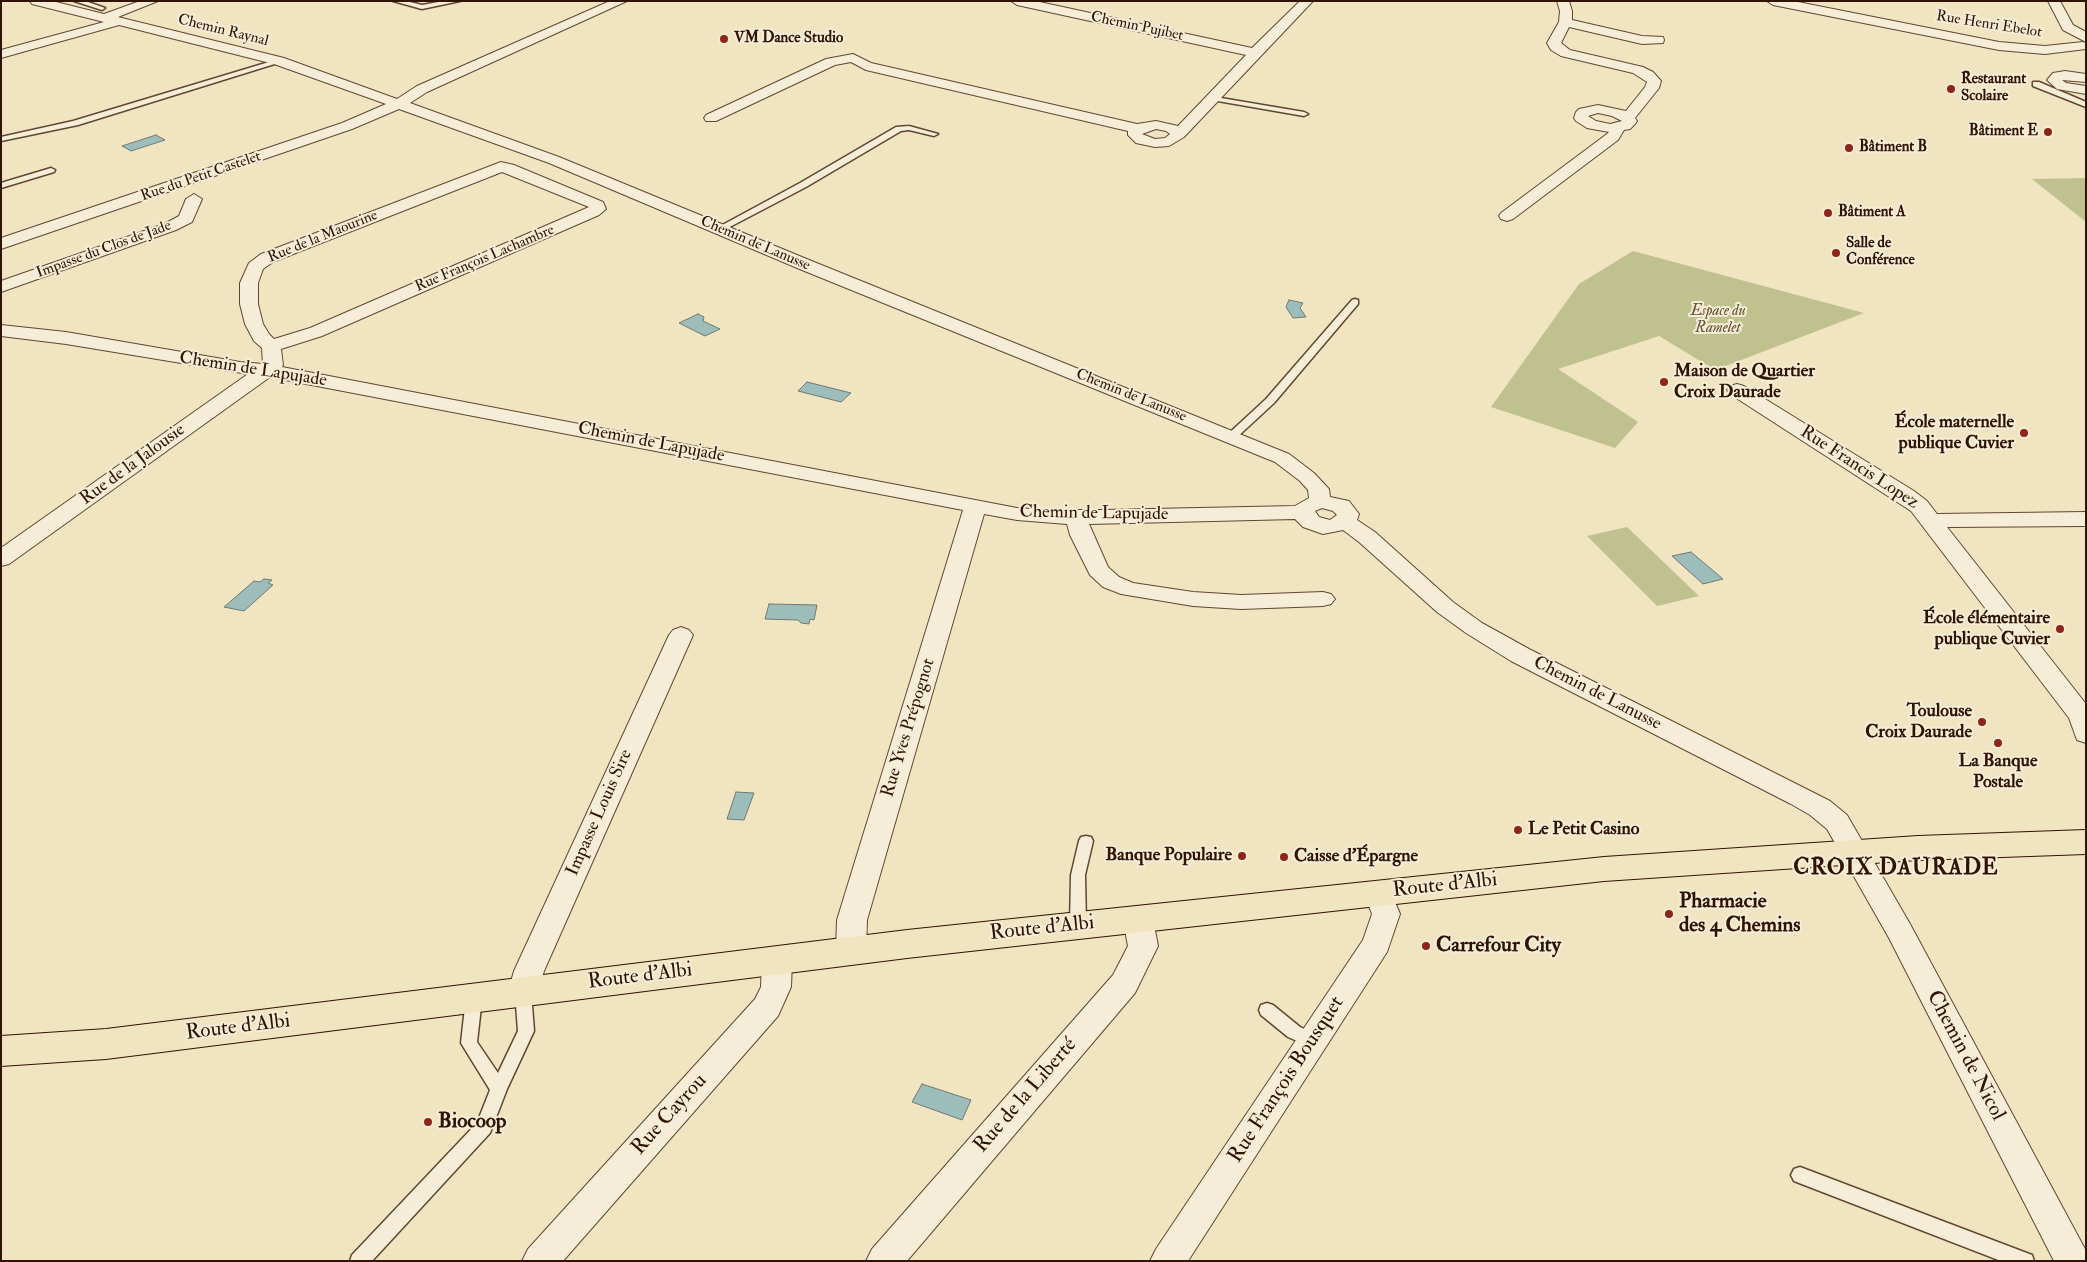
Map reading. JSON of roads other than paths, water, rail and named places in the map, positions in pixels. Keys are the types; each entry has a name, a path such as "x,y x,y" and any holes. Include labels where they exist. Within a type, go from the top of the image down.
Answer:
{"main road":[{"name":"Route d'Albi","path":"1,1051 106,1044 851,951 1078,925 1644,866 1855,852 2086,842"}],"street":[{"name":"Chemin Raynal","path":"36,1 86,13 108,16 279,61 399,104"},
{"path":"108,16 120,1"},
{"path":"1,54 152,1"},
{"path":"399,104 422,88 621,1"},
{"name":"Chemin Pujibet","path":"1018,1 1257,53"},
{"path":"710,118 831,62 853,58 866,66 1138,129 1135,132 1137,138 1155,143 1175,140 1179,134 1178,132 1307,1"},
{"path":"1507,216 1613,138 1652,88 1654,81 1648,74 1638,70 1566,53 1556,47 1554,43 1565,22 1566,11 1563,1"},
{"name":"Rue Henri Ebelot","path":"1773,1 1999,46 2045,50 2085,43"},
{"path":"2054,1 2068,27 2085,43"},
{"path":"1565,22 1642,40 1658,40"},
{"name":"Chemin de Lanusse","path":"399,104 554,160 718,229 1282,458 1318,488 1307,520 1323,526 1336,526 1345,522 1367,537 1445,607 1505,646 1820,808 1837,822 1855,852"},
{"name":"Rue du Petit Castelet","path":"1,244 348,126 399,104"},
{"name":"Rue de la Maourine","path":"271,346 261,338 254,324 249,304 249,283 255,267 267,258 501,167"},
{"name":"Rue François Lachambre","path":"271,346 316,332 598,209 597,206 509,168 501,167"},
{"name":"Impasse du Clos de Jade","path":"1,287 170,227 186,219 194,199"},
{"name":"Chemin de Lapujade","path":"1,330 265,370 975,507 1044,517 1312,506"},
{"path":"265,370 274,365 271,346"},
{"name":"Rue de la Jalousie","path":"1,559 265,370"},
{"name":"Rue Francis Lopez","path":"1737,390 1919,506 2075,708 2086,734"},
{"name":"Rue Yves Prépognot","path":"851,951 852,920 975,507"},
{"path":"1076,517 1081,534 1098,570 1111,582 1129,589 1193,599 1241,602 1323,599"},
{"path":"1931,522 2086,519"},
{"name":"Impasse Louis Sire","path":"523,992 529,971 681,635"},
{"name":"Chemin de Nicol","path":"1855,852 1905,941 2073,1261"},
{"name":"Rue François Bousquet","path":"1168,1261 1377,944 1386,914 1378,893"},
{"name":"Rue de la Liberté","path":"884,1261 1124,984 1143,946 1138,920"},
{"name":"Rue Cayrou","path":"540,1261 767,1007 776,987 777,960"}],"lane":[{"path":"77,1 108,16"},
{"path":"396,1 422,7 457,1"},
{"path":"1,139 75,123 279,61"},
{"path":"2036,84 2086,105"},
{"path":"1212,98 1304,114"},
{"path":"718,229 803,185 899,129 909,128 934,134"},
{"path":"1,186 51,170"},
{"path":"1231,438 1270,401 1355,302"},
{"path":"1078,925 1078,875 1086,841"},
{"path":"359,1261 484,1128 499,1089 526,1031 523,992"},
{"path":"474,998 469,1043 499,1089"},
{"path":"1268,1010 1294,1032 1313,1041"},
{"path":"1800,1175 2025,1261"}],"water":[{"path":"156,135 165,140 131,151 122,146"},
{"path":"1289,300 1303,303 1300,308 1306,317 1293,318 1286,307"},
{"path":"698,314 704,317 703,321 720,329 705,336 679,323"},
{"path":"807,382 851,393 841,402 798,391"},
{"path":"1691,552 1723,579 1703,584 1672,556"},
{"path":"264,579 272,580 268,583 273,585 244,611 224,607 254,581 260,582"},
{"path":"769,604 817,605 814,620 810,619 809,624 801,623 798,620 765,619"},
{"path":"736,792 754,793 744,820 727,819"},
{"path":"922,1084 971,1100 962,1120 912,1102"}],"place":[{"name":"VM Dance Studio","path":"724,39"},
{"name":"Restaurant Scolaire","path":"1951,89"},
{"name":"Bâtiment E","path":"2048,132"},
{"name":"Bâtiment B","path":"1849,148"},
{"name":"Bâtiment A","path":"1828,213"},
{"name":"Salle de Conférence","path":"1836,253"},
{"name":"Maison de Quartier Croix Daurade","path":"1664,382"},
{"name":"École maternelle publique Cuvier","path":"2024,433"},
{"name":"École élémentaire publique Cuvier","path":"2060,629"},
{"name":"Toulouse Croix Daurade","path":"1982,722"},
{"name":"La Banque Postale","path":"1998,743"},
{"name":"Le Petit Casino","path":"1518,830"},
{"name":"Banque Populaire","path":"1242,856"},
{"name":"Caisse d'Épargne","path":"1284,857"},
{"name":"Pharmacie des 4 Chemins","path":"1669,914"},
{"name":"Carrefour City","path":"1426,946"},
{"name":"Biocoop","path":"428,1122"}],"district":[{"name":"CROIX DAURADE","path":"1896,869"}],"park label":[{"name":"Espace du Ramelet","path":"1718,320"}]}
